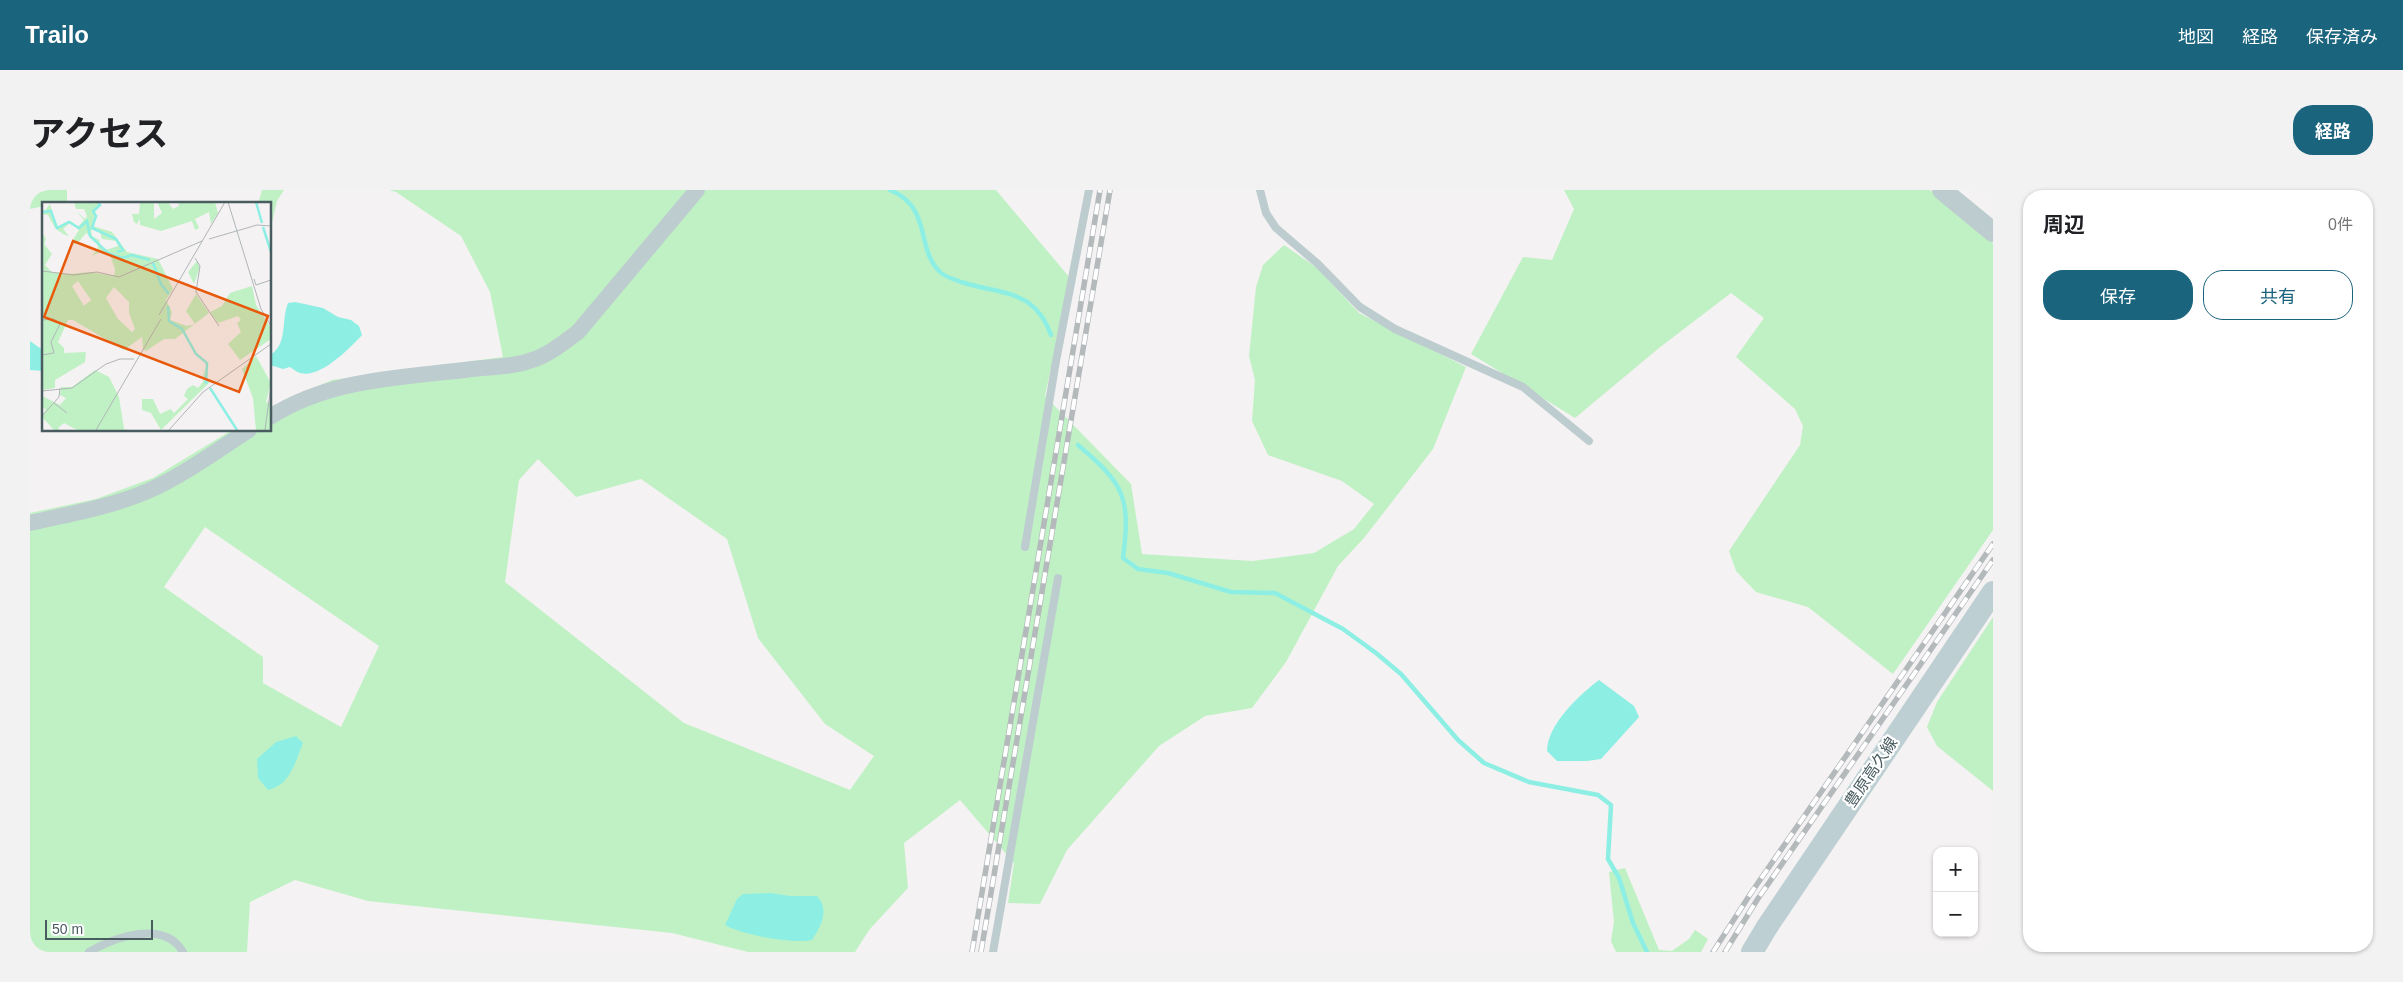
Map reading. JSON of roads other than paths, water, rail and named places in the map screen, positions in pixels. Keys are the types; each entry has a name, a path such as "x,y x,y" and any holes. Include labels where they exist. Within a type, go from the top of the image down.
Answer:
{"main road":[{"name":"豊原高久線","path":"1752,952 1766,927 1993,592"}],"street":[{"path":"271,416 308,396 343,385 509,365 532,361 553,350 578,332 698,190"},
{"path":"1942,190 1993,232"},
{"path":"30,523 110,504 148,491 182,473 247,431"}],"lane":[{"path":"1025,547 1056,362 1089,190"},
{"path":"1260,190 1266,213 1276,228 1318,264 1360,307 1394,329 1523,387 1589,441"},
{"path":"993,952 1058,578"},
{"path":"89,952 122,937 156,933 169,937 182,952"}],"water":[{"path":"295,302 323,308 338,317 351,320 359,326 362,335 334,361 308,374 300,373 290,367 283,369 271,365 271,354 276,351 282,339 288,303"},
{"path":"30,341 42,350 42,371 30,370"},
{"path":"1599,680 1634,706 1639,717 1601,759 1557,761 1547,751 1552,731 1574,702"},
{"path":"296,736 303,743 291,772 282,783 268,790 258,778 257,759 276,742"},
{"path":"771,893 790,896 817,896 821,901 824,912 821,924 812,940 792,941 767,938 725,925 737,899 743,894"}],"waterway":[{"path":"890,190 903,198 912,207 918,218 932,262 940,272 947,277 961,282 1003,292 1026,301 1044,320 1051,335"},
{"path":"1078,445 1106,471 1121,493 1126,520 1123,558 1138,569 1168,573 1231,592 1275,593 1343,629 1376,653 1401,674 1458,740 1484,763 1529,782 1598,795 1611,805 1608,859 1619,878 1633,923 1647,952"}],"railway":[{"path":"972,952 1100,190"},
{"path":"981,952 1110,190"},
{"path":"1713,952 1751,893 1993,544"},
{"path":"1725,952 1757,900 1993,560"}]}
